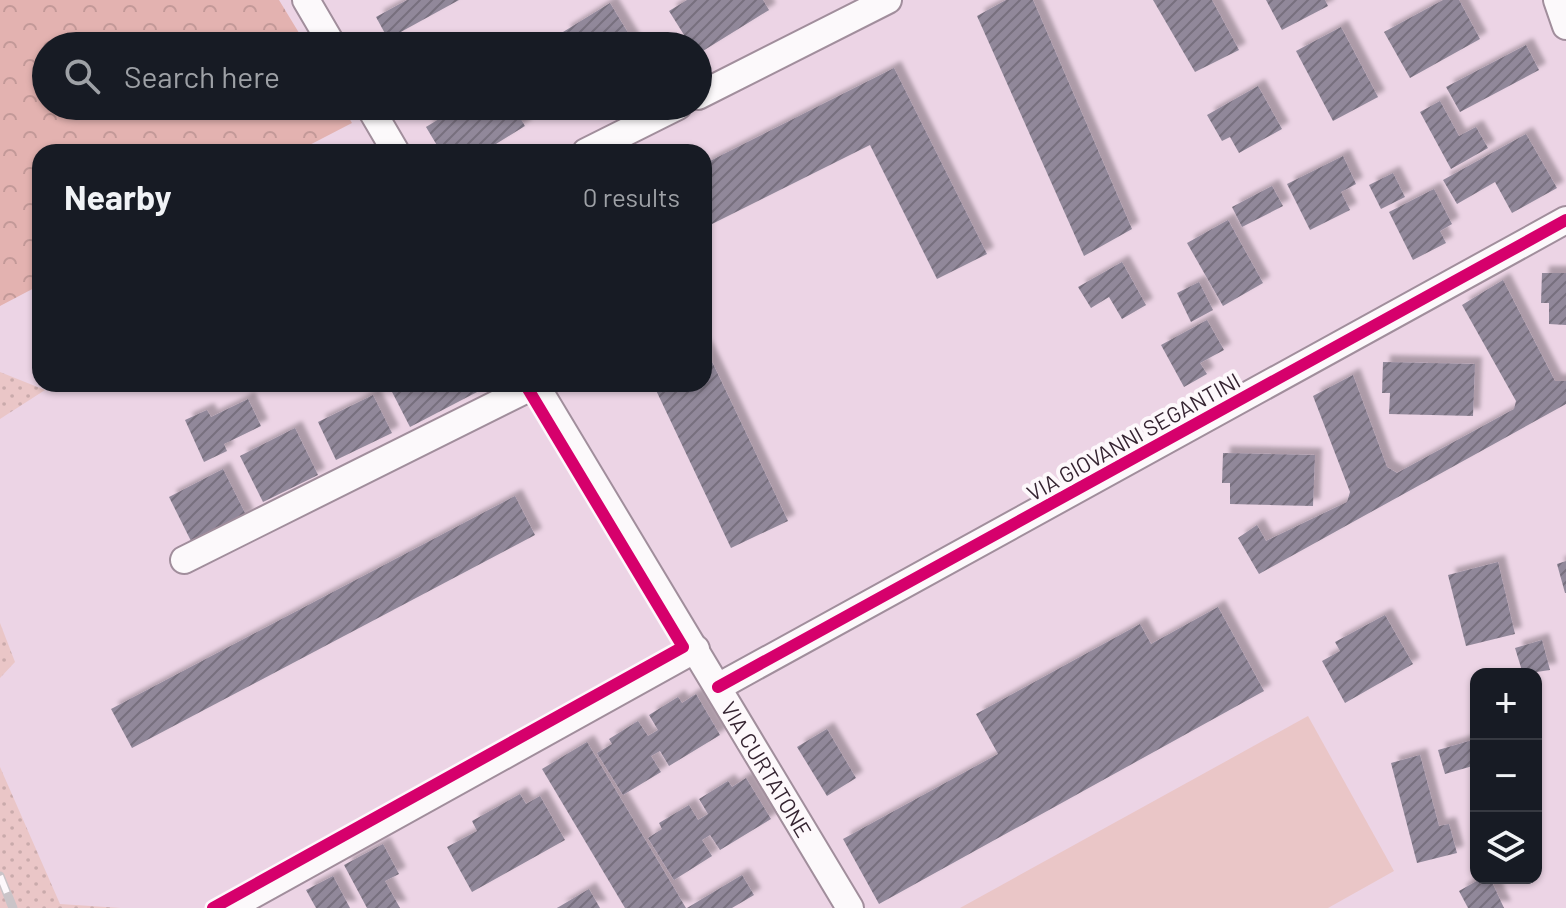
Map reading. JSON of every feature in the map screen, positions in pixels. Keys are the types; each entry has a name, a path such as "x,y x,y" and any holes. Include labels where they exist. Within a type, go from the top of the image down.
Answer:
{"street":[{"path":"306,0 325,32"},
{"path":"712,89 888,0"},
{"path":"1557,0 1566,26"},
{"path":"377,120 391,144"},
{"path":"602,144 650,120"},
{"name":"VIA GIOVANNI SEGANTINI","path":"718,687 1566,220"},
{"path":"184,560 521,392"},
{"name":"VIA CURTATONE","path":"539,392 850,908"},
{"path":"229,908 696,649"}],"shaded area":[{"path":"0,372 32,385 32,392 42,392 0,419"},
{"path":"0,623 15,662 0,678"},
{"path":"1308,716 1394,871 1328,908 960,908"},
{"path":"0,767 60,904 121,908 0,908"}],"green space":[{"path":"0,0 279,0 298,32 32,32 32,120 350,120 352,123 311,144 32,144 32,289 0,306"}],"building":[{"path":"407,0 459,0 401,32 384,32 376,17"},
{"path":"687,0 763,0 769,10 712,45 712,32 682,32 669,11"},
{"path":"1006,0 1033,0 1132,229 1084,256 977,16"},
{"path":"1153,0 1212,0 1239,50 1195,72"},
{"path":"1266,0 1325,0 1328,6 1282,30"},
{"path":"1443,0 1459,0 1480,39 1410,78 1384,32"},
{"path":"610,3 628,32 563,32"},
{"path":"1341,27 1378,97 1333,121 1296,51"},
{"path":"1526,45 1539,70 1460,112 1446,87"},
{"path":"894,68 987,254 937,279 870,145 712,224 712,160"},
{"path":"1258,86 1282,129 1239,153 1230,137 1222,141 1207,115"},
{"path":"1440,101 1459,136 1476,127 1488,148 1451,169 1420,112"},
{"path":"437,120 521,120 525,126 496,144 436,144 426,127"},
{"path":"1526,134 1557,188 1512,213 1495,182 1457,204 1443,180"},
{"path":"1343,156 1356,184 1341,192 1350,210 1310,230 1287,184"},
{"path":"1393,173 1405,197 1381,209 1369,185"},
{"path":"1272,186 1283,206 1242,227 1232,207"},
{"path":"1434,189 1452,224 1440,231 1446,243 1413,260 1389,212"},
{"path":"1228,220 1263,283 1223,306 1187,243"},
{"path":"1122,262 1146,305 1122,319 1109,297 1091,308 1078,287"},
{"path":"1542,273 1566,273 1566,325 1549,324 1549,303 1541,303"},
{"path":"1503,280 1555,381 1566,381 1566,404 1259,574 1238,538 1257,525 1266,541 1347,502 1350,492 1313,396 1353,375 1387,467 1397,473 1514,409 1516,401 1462,305"},
{"path":"1199,282 1213,310 1191,322 1177,293"},
{"path":"1207,320 1224,350 1200,363 1207,374 1184,387 1161,345"},
{"path":"712,362 788,521 731,548 657,392 712,392"},
{"path":"1383,362 1475,364 1473,416 1389,414 1390,393 1382,393"},
{"path":"392,392 477,392 410,427"},
{"path":"373,395 392,433 336,460 318,422"},
{"path":"248,399 261,426 224,444 227,451 204,462 185,420 207,410 211,417"},
{"path":"295,428 318,475 263,502 240,456"},
{"path":"1223,453 1315,455 1313,506 1230,504 1230,483 1222,483"},
{"path":"223,469 247,517 193,545 169,497"},
{"path":"515,496 535,535 132,748 111,709"},
{"path":"1566,561 1566,593 1565,593 1557,564"},
{"path":"1498,562 1515,634 1466,646 1448,575"},
{"path":"1218,607 1264,691 879,904 843,839 998,754 976,714 1140,624 1151,644"},
{"path":"1385,615 1413,664 1345,703 1322,661 1340,651 1335,642"},
{"path":"1542,640 1550,670 1521,668 1515,648"},
{"path":"696,694 720,735 669,766 660,751 651,756 661,772 623,795 597,753 612,744 609,739 638,721 648,736 658,730 649,715 678,697 682,703"},
{"path":"827,729 856,778 827,796 797,747"},
{"path":"1470,741 1470,767 1445,774 1438,750"},
{"path":"587,742 686,908 625,908 542,769"},
{"path":"1420,755 1439,826 1449,824 1457,853 1417,863 1391,763"},
{"path":"746,778 771,819 720,850 710,835 702,840 712,856 674,880 648,838 662,829 659,823 689,805 698,820 708,814 699,799 728,781 732,787"},
{"path":"520,794 526,804 540,796 565,840 472,892 447,847 477,831 472,821"},
{"path":"383,844 399,874 385,881 400,908 367,908 344,865"},
{"path":"742,875 754,895 732,908 687,908"},
{"path":"333,876 350,908 316,908 306,890"},
{"path":"1471,884 1493,884 1504,908 1468,908 1459,891"},
{"path":"589,889 600,908 557,908"}],"railway":[{"path":"0,876 13,908"}],"cycle path":[{"path":"718,687 1566,220"},
{"path":"213,908 683,647 530,392"}]}
